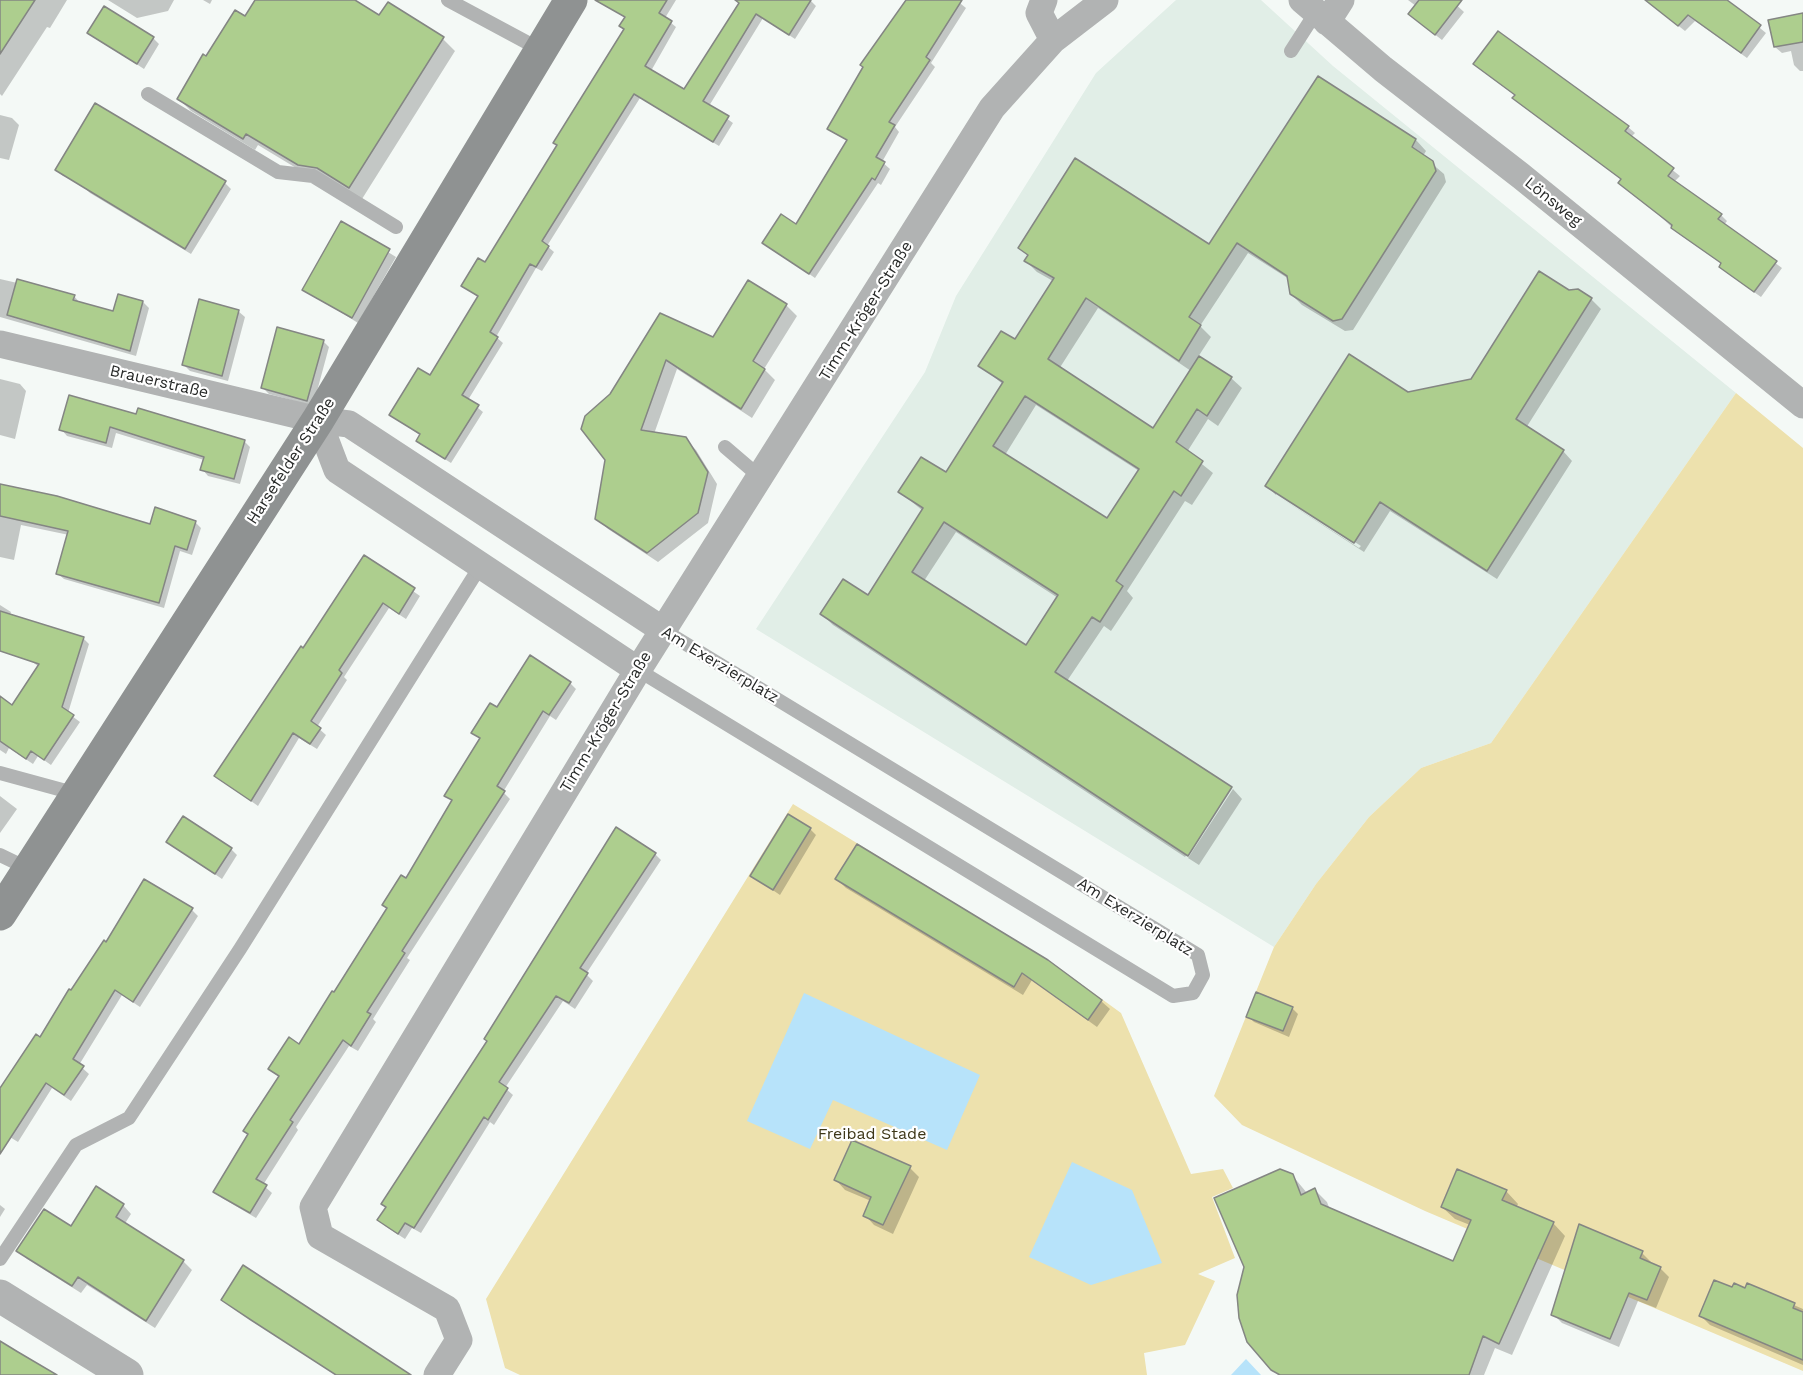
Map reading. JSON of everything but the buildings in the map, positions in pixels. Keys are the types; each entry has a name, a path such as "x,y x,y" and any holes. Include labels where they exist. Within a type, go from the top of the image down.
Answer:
{"main road":[{"name":"Harsefelder Straße","path":"0,914 318,420 571,0"}],"street":[{"path":"1044,0 1040,13 1053,40"},
{"name":"Timm-Kröger-Straße","path":"437,1375 459,1340 447,1309 320,1236 313,1207 638,670 992,108 1053,40 1105,0"},
{"name":"Lönsweg","path":"1321,9 1803,405"},
{"name":"Brauerstraße","path":"0,344 318,420"},
{"name":"Am Exerzierplatz","path":"638,670 337,470 318,420 349,424 663,630"},
{"path":"0,1296 127,1375"}],"lane":[{"path":"448,0 541,50"},
{"path":"1291,51 1321,9"},
{"path":"148,94 278,172 313,176 396,227"},
{"path":"725,447 760,477"},
{"path":"0,1259 76,1144 129,1118 240,949 481,566"},
{"name":"Am Exerzierplatz","path":"638,670 1173,996 1193,993 1203,975 1198,955 663,630"},
{"path":"0,773 77,794"},
{"path":"0,855 29,869"}],"shaded area":[{"path":"1176,0 1261,0 1333,66 1736,393 1491,743 1421,768 1369,817 1316,884 1274,947 756,629 925,372 956,296 1096,73"}],"green space":[{"path":"1736,393 1803,448 1803,1371 1425,1211 1242,1125 1214,1096 1274,947 1316,884 1369,817 1421,768 1491,743"},
{"name":"Freibad Stade","path":"793,804 1048,960 1121,1013 1191,1174 1223,1169 1233,1188 1212,1197 1235,1258 1198,1274 1215,1281 1185,1345 1144,1353 1147,1375 520,1375 505,1368 486,1299"}],"water":[{"path":"804,993 980,1075 947,1150 833,1100 810,1149 747,1121"},
{"path":"1072,1162 1132,1190 1162,1263 1091,1285 1029,1257"},
{"path":"1246,1359 1261,1375 1231,1375"}]}
